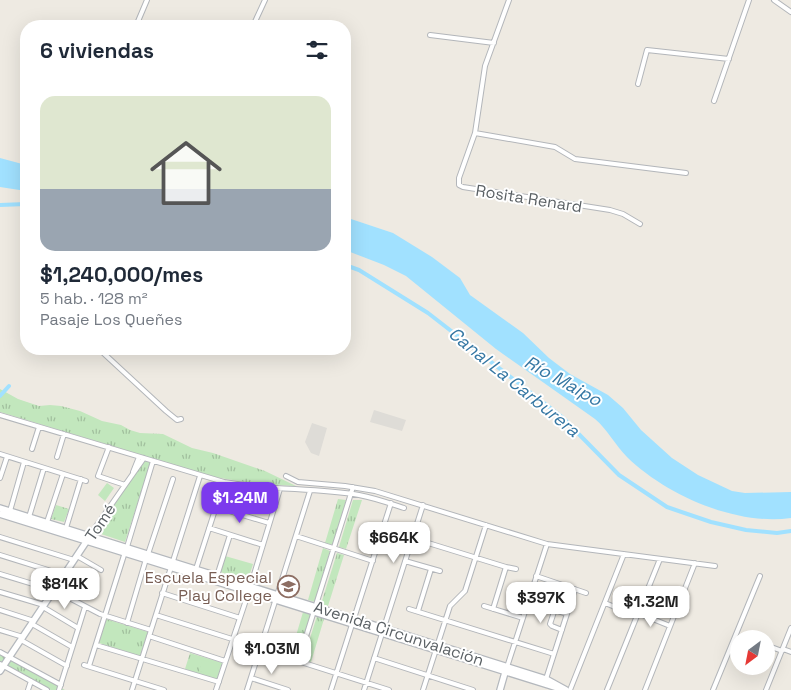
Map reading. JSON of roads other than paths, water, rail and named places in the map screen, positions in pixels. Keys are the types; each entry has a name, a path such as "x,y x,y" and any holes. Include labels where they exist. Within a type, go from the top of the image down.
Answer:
{"street":[{"path":"139,20 147,0"},
{"path":"256,20 265,0"},
{"name":"Rosita Renard","path":"509,0 483,75 475,133 458,182 461,187 610,210 623,214 640,224"},
{"path":"714,101 749,0"},
{"path":"774,0 791,12"},
{"path":"430,34 494,43"},
{"path":"638,84 646,50 729,59"},
{"path":"475,133 556,147 575,159 686,173"},
{"path":"105,355 166,411 177,420 181,419"},
{"path":"0,415 224,482 280,489 352,494 404,508"},
{"path":"32,449 39,428"},
{"path":"57,457 64,434"},
{"path":"109,447 98,476 124,485"},
{"path":"0,454 86,481"},
{"path":"0,478 7,456"},
{"name":"Tomé","path":"133,472 139,457"},
{"name":"Tomé","path":"1,667 10,657 124,485 144,458"},
{"path":"89,666 153,461"},
{"path":"10,511 24,462"},
{"path":"29,517 44,468"},
{"path":"47,522 63,474"},
{"path":"132,690 200,476"},
{"path":"286,476 295,481 380,492 547,544 715,566"},
{"path":"66,528 81,479"},
{"path":"126,623 173,479"},
{"path":"196,569 224,482"},
{"path":"298,662 353,487"},
{"path":"216,690 280,489"},
{"path":"248,690 310,491"},
{"path":"331,690 391,504"},
{"path":"364,690 422,505"},
{"path":"216,506 269,523"},
{"name":"Avenida Circunvalación","path":"0,508 66,528 89,538"},
{"name":"Avenida Circunvalación","path":"0,514 147,556 506,669 566,690"},
{"path":"423,690 450,605 465,591 486,525"},
{"path":"209,528 263,545"},
{"path":"217,576 230,535"},
{"path":"296,536 373,561"},
{"path":"0,537 76,558 101,570"},
{"path":"412,538 516,569"},
{"path":"500,690 547,544"},
{"path":"566,690 605,603 624,554"},
{"path":"0,555 65,574 96,590"},
{"path":"607,690 660,559"},
{"path":"405,561 440,572"},
{"path":"645,690 695,563"},
{"name":"Avenida Circunvalación","path":"172,564 196,569 249,588"},
{"path":"493,609 506,567"},
{"path":"418,610 431,569"},
{"path":"0,574 54,590 105,616 151,630"},
{"path":"536,576 586,593"},
{"path":"713,690 760,576"},
{"path":"546,679 575,589"},
{"path":"0,592 43,606 78,628"},
{"path":"162,593 240,618"},
{"path":"557,603 550,625 562,630"},
{"path":"605,603 670,626"},
{"path":"484,606 523,618"},
{"path":"0,652 60,688 85,607"},
{"path":"410,609 554,654"},
{"path":"0,610 33,622 72,647"},
{"path":"554,610 567,614"},
{"path":"156,614 232,639"},
{"path":"766,690 791,628"},
{"path":"0,630 22,638 66,666"},
{"path":"149,636 225,661"},
{"path":"96,645 219,682"},
{"path":"775,648 791,652"},
{"path":"260,650 389,690"},
{"path":"374,658 474,690"},
{"path":"84,665 164,690"},
{"path":"1,667 47,690"},
{"name":"Avenida Circunvalación","path":"506,669 546,679 566,690"},
{"path":"251,678 288,690"},
{"path":"28,690 31,681"}],"water":[{"path":"0,158 20,163 20,190 0,187"},
{"name":"Río Maipo","path":"351,219 393,233 432,257 460,278 470,295 523,333 549,358 570,374 608,395 623,408 641,430 672,458 698,475 732,491 745,493 791,492 791,518 748,517 725,512 703,505 661,484 627,457 595,419 496,349 406,276 351,252"}],"waterway":[{"name":"Canal La Carburera","path":"0,205 20,204"},
{"name":"Canal La Carburera","path":"351,267 359,270 428,313 562,417 619,475 667,507 711,522 746,530 777,533 791,531"},
{"path":"0,396 9,386"}],"place":[{"name":"Escuela Especial Play College","path":"288,586"}]}
